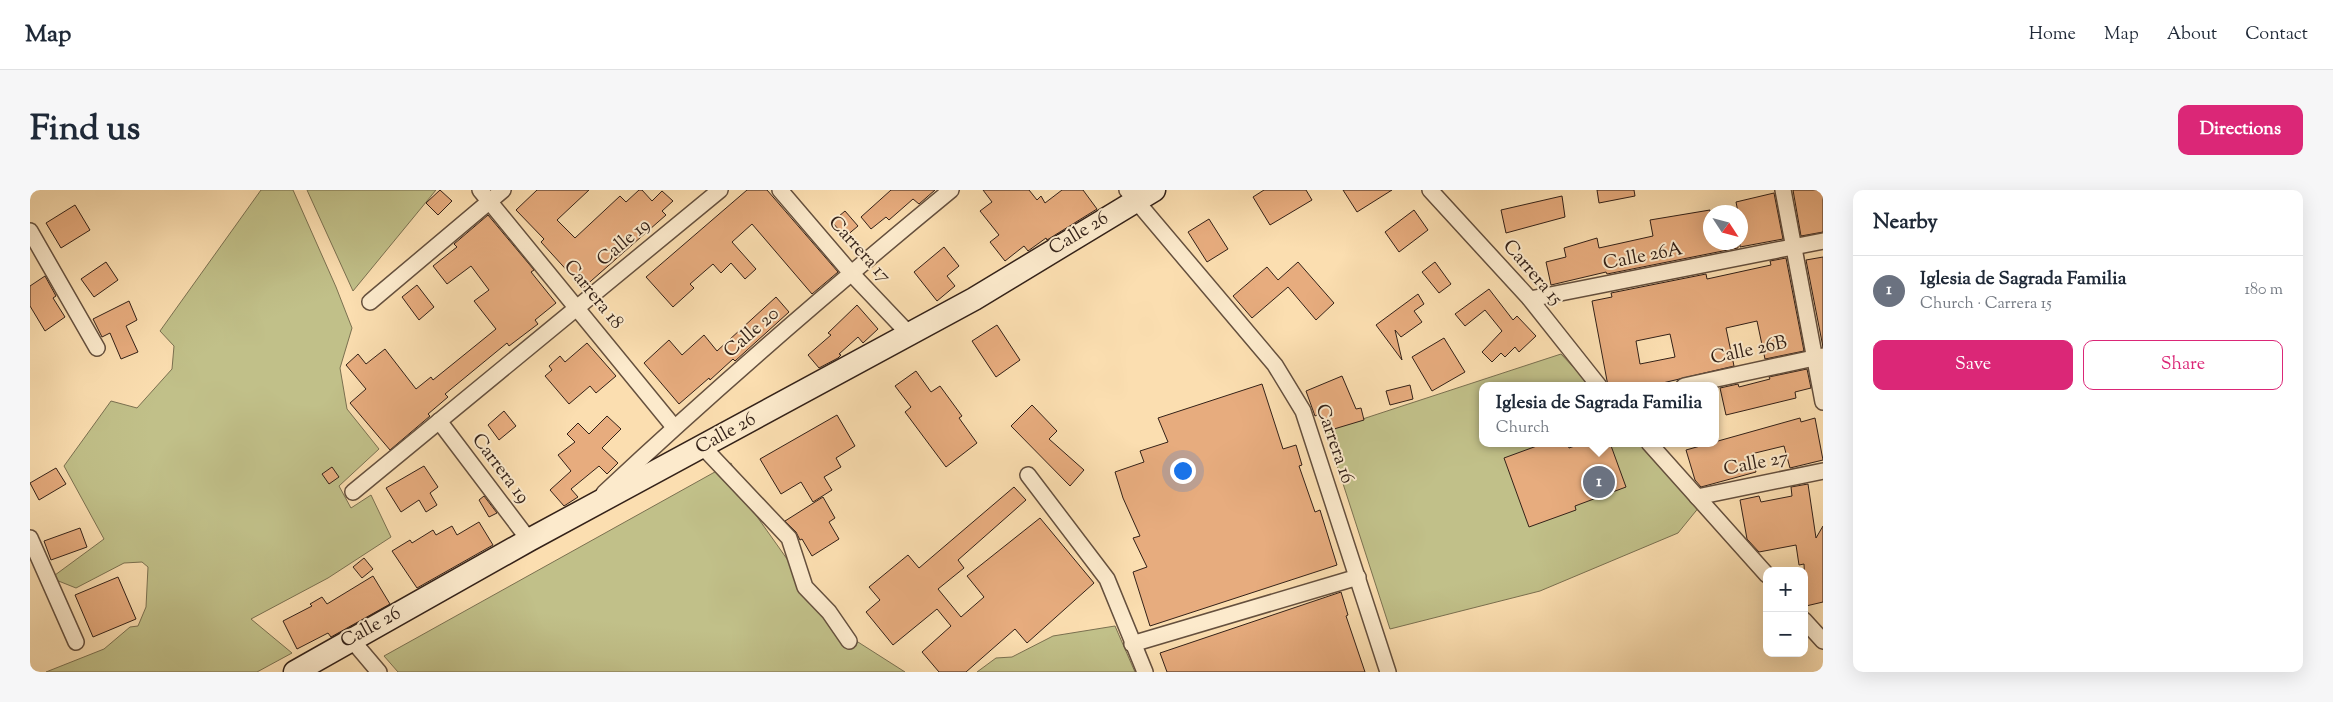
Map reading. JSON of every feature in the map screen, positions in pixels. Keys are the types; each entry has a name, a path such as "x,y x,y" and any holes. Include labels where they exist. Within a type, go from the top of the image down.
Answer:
{"street":[{"path":"370,302 485,196 503,190"},
{"name":"Calle 19","path":"353,492 720,190"},
{"name":"Carrera 17","path":"780,190 851,273 909,334"},
{"name":"Calle 20","path":"584,511 674,426 950,190"},
{"name":"Carrera 15","path":"1430,190 1530,300 1596,382"},
{"path":"1783,190 1819,357 1823,402"},
{"name":"Calle 26","path":"295,672 529,540 974,299 1139,193"},
{"name":"Carrera 16","path":"1139,193 1275,365 1303,411 1388,672"},
{"name":"Carrera 18","path":"485,196 674,426"},
{"path":"31,235 97,348"},
{"name":"Calle 26A","path":"1530,300 1823,241"},
{"name":"Calle 26B","path":"1703,382 1819,357"},
{"name":"Carrera 19","path":"439,421 529,540"},
{"path":"703,447 789,538 805,587 829,612 849,641"},
{"path":"1653,447 1763,570"},
{"name":"Calle 27","path":"1697,496 1823,471"},
{"path":"1028,475 1107,579 1145,672"},
{"path":"30,538 76,642"},
{"path":"1132,644 1358,578"},
{"path":"1808,624 1823,641"},
{"path":"351,639 379,672"}],"shaded area":[{"path":"261,190 293,190 352,328 340,368 347,409 379,449 339,486 351,508 371,495 391,537 328,578 251,619 292,653 257,672 46,672 104,649 130,627 138,626 146,607 148,567 142,562 124,563 76,588 51,578 104,539 64,466 111,401 137,408 172,369 174,346 160,331"},
{"path":"307,190 436,190 353,291"},
{"path":"1561,354 1587,382 1479,382 1479,447 1647,447 1700,506 1678,533 1540,591 1390,629 1326,431"},
{"path":"731,463 753,511 836,628 905,672 398,672 384,656"},
{"path":"1115,626 1135,672 977,672 996,658 1012,657 1053,636"}],"building":[{"path":"440,190 452,201 438,215 426,203"},
{"path":"537,190 589,190 557,220 575,238 620,196 626,202 639,190 642,190 652,201 662,191 673,201 662,211 666,215 583,288 541,242 544,239 516,210"},
{"path":"747,190 767,190 838,272 812,294 752,224 732,242 756,269 745,279 731,263 721,273 713,264 690,284 694,288 673,307 646,277"},
{"path":"891,190 935,190 919,204 913,199 889,220 886,217 871,229 861,217"},
{"path":"983,190 1029,190 1037,200 1041,196 1045,203 1062,190 1083,190 1097,209 1047,240 1046,238 1028,251 1024,246 1005,261 990,242 999,235 980,211 992,202"},
{"path":"1264,190 1306,190 1312,200 1270,225 1253,197"},
{"path":"1343,190 1392,190 1357,212"},
{"path":"1597,190 1634,190 1635,196 1599,203"},
{"path":"1793,190 1823,190 1823,232 1801,236"},
{"path":"1774,193 1783,239 1748,246 1748,205 1737,205 1736,202"},
{"path":"1562,196 1565,217 1506,233 1501,210"},
{"path":"75,205 90,230 61,248 46,223"},
{"path":"1414,210 1428,230 1399,252 1385,232"},
{"path":"845,211 858,226 845,237 832,222"},
{"path":"1703,211 1703,250 1728,250 1607,274 1606,272 1551,285 1546,262 1566,257 1564,248 1597,238 1599,248 1653,236 1650,220"},
{"path":"488,215 534,270 531,272 556,303 535,320 538,324 509,346 507,343 445,394 448,397 428,414 430,416 390,450 350,403 366,389 346,365 358,354 366,364 385,349 416,389 431,377 433,380 496,329 474,301 489,290 471,266 447,284 433,266 457,247 454,244"},
{"path":"1209,219 1228,249 1207,262 1188,232"},
{"path":"944,247 959,266 947,276 955,286 937,301 914,272"},
{"path":"1823,257 1823,347 1806,260"},
{"path":"1786,258 1804,351 1765,359 1757,321 1726,328 1734,366 1667,382 1607,382 1592,301 1612,297 1611,293 1706,274 1707,279 1771,265 1770,261","holes":["1670,334 1675,357 1640,364 1636,341"]},
{"path":"106,262 118,280 94,297 81,279"},
{"path":"1298,262 1334,303 1316,320 1288,287 1252,318 1233,296 1267,267 1278,280"},
{"path":"1435,262 1451,284 1439,293 1422,272"},
{"path":"45,276 56,296 53,298 65,317 45,331 30,306 30,286"},
{"path":"417,285 434,307 419,320 402,297"},
{"path":"1489,289 1513,320 1517,316 1536,336 1519,352 1515,347 1505,357 1501,353 1492,362 1482,352 1502,331 1485,310 1465,326 1455,314"},
{"path":"1418,294 1424,304 1414,311 1422,322 1401,337 1395,330 1402,360 1376,325"},
{"path":"776,297 789,312 735,361 733,359 679,404 644,363 669,340 682,355 704,335 717,351"},
{"path":"129,301 137,320 126,326 138,352 121,359 110,333 102,337 93,319"},
{"path":"857,305 878,329 863,343 858,337 839,354 841,355 838,358 819,368 808,355 831,335 828,333"},
{"path":"997,325 1020,360 996,377 972,341"},
{"path":"1444,338 1465,372 1432,391 1412,357"},
{"path":"587,343 616,376 596,393 590,386 569,404 545,376 552,370 549,366 560,356 565,362"},
{"path":"1807,369 1811,388 1795,392 1796,398 1726,415 1720,388 1738,384 1739,387 1770,379 1769,377"},
{"path":"916,371 931,392 940,386 962,416 959,418 977,443 946,467 905,412 911,407 895,386"},
{"path":"1342,376 1356,409 1361,408 1364,420 1324,432 1319,414 1315,416 1306,391"},
{"path":"1262,384 1283,449 1296,445 1302,465 1299,466 1315,512 1320,510 1337,565 1150,626 1133,572 1147,567 1133,538 1140,536 1123,498 1115,472 1144,462 1140,451 1168,442 1158,418"},
{"path":"1410,385 1413,399 1390,405 1386,391"},
{"path":"1032,405 1057,431 1049,439 1084,470 1070,486 1011,426"},
{"path":"504,411 516,426 499,440 488,425"},
{"path":"837,415 855,446 836,458 841,467 824,477 832,490 813,502 801,482 781,494 760,459"},
{"path":"607,416 621,429 602,448 618,463 607,474 599,466 571,489 578,497 564,506 550,490 571,471 558,455 575,442 567,434 578,423 589,434"},
{"path":"1800,418 1801,422 1815,418 1823,460 1790,468 1784,446 1751,454 1756,472 1701,487 1695,480 1686,450 1697,447 1719,447 1719,441"},
{"path":"1534,447 1611,447 1626,487 1575,506 1576,510 1529,527 1504,458"},
{"path":"424,466 438,487 430,493 437,505 426,512 419,500 401,512 386,488"},
{"path":"332,467 339,477 329,484 322,474"},
{"path":"56,468 66,484 39,500 30,483"},
{"path":"1808,484 1816,538 1823,526 1823,602 1808,606 1808,567 1804,567 1804,564 1799,565 1796,545 1759,552 1747,539 1740,500 1759,496 1761,502 1792,496 1791,487"},
{"path":"1014,487 1026,500 958,560 964,568 938,589 961,617 984,597 967,576 1040,518 1094,583 1027,643 1015,629 966,672 939,672 922,652 951,626 937,609 893,645 866,612 880,600 869,587 908,555 919,568"},
{"path":"484,496 497,513 489,517 479,500"},
{"path":"823,497 835,518 829,522 839,539 812,556 802,539 800,540 796,532 785,521"},
{"path":"479,522 493,545 417,588 392,551 410,540 412,543 433,530 436,535 452,526 457,535"},
{"path":"80,528 87,547 51,560 44,541"},
{"path":"364,558 373,569 362,578 353,567"},
{"path":"373,576 390,604 331,637 328,633 297,649 283,621 312,606 310,604 322,597 327,604"},
{"path":"118,577 136,619 93,637 75,595"},
{"path":"1341,592 1348,615 1346,616 1365,672 1167,672 1160,653"}],"place":[{"name":"Iglesia de Sagrada Familia","path":"1599,482"}]}
